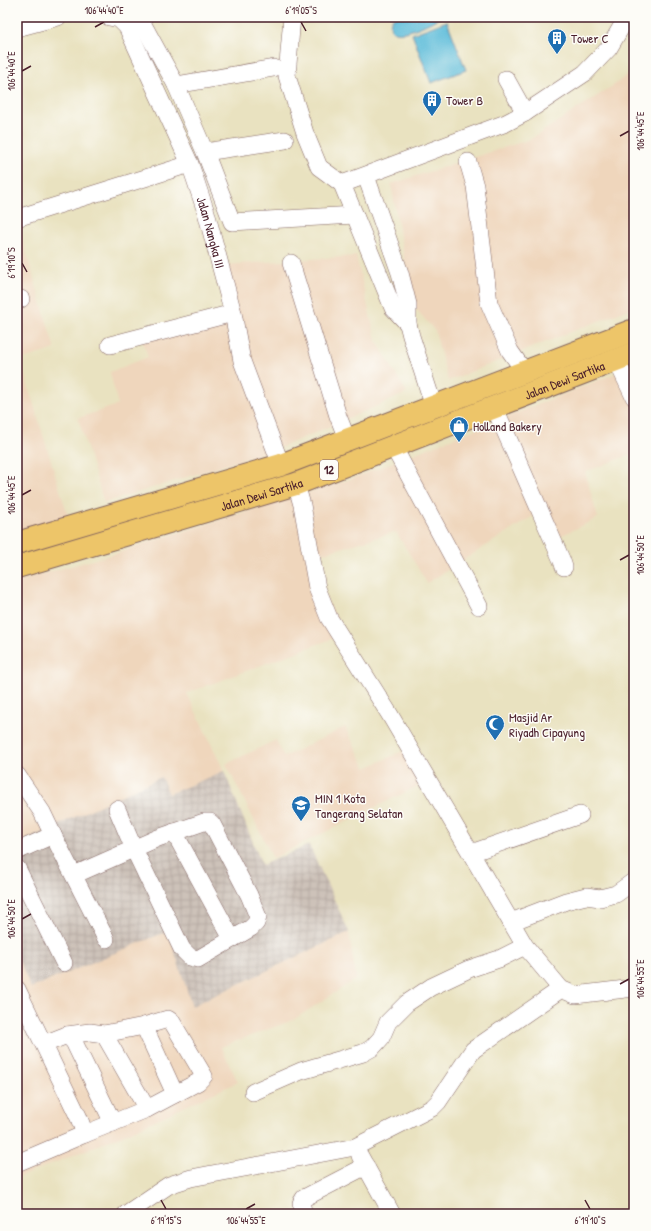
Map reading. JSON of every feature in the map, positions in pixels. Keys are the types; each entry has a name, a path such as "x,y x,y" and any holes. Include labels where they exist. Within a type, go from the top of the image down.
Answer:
{"highway":[{"name":"Jalan Dewi Sartika","path":"17,543 281,464 634,330"},
{"name":"Jalan Dewi Sartika","path":"17,568 303,480 625,356"},
{"path":"303,456 303,480"}],"street":[{"path":"17,28 58,17"},
{"name":"Jalan Nangka III","path":"109,17 119,19 127,27 190,164 206,212 233,313 242,361 281,464"},
{"path":"139,17 176,85 205,152 232,222 355,215"},
{"path":"292,17 287,76 305,133 319,167 342,184 393,308 408,324"},
{"path":"342,184 506,123 525,113 585,73 609,48 626,17"},
{"path":"176,85 274,68"},
{"path":"506,79 525,113"},
{"path":"205,152 285,140"},
{"path":"468,162 474,186 489,303 510,351 524,371"},
{"path":"17,218 190,164"},
{"path":"366,176 400,273 408,304 408,324 434,407"},
{"path":"291,263 338,416 347,439"},
{"path":"110,344 233,313"},
{"path":"625,356 634,397"},
{"path":"494,406 564,566"},
{"path":"393,446 479,606"},
{"path":"303,480 302,505 317,588 329,618 390,715 525,946 561,989 574,995 634,988"},
{"path":"17,774 42,812 106,939"},
{"path":"74,875 134,849 174,832 204,822 210,822 249,895 258,916 256,923 251,928 198,959 190,957 182,949 134,849 117,809"},
{"path":"471,853 580,815"},
{"path":"174,832 232,939"},
{"path":"17,851 53,835"},
{"path":"17,868 64,963"},
{"path":"511,922 566,901 586,896 600,898 616,894 634,881"},
{"path":"253,1092 301,1071 363,1053 372,1048 380,1038 388,1022 407,1003 431,987 469,969 499,959 525,946"},
{"path":"17,989 85,1134"},
{"path":"126,1214 169,1185 191,1178 355,1147 432,1108 438,1102 473,1050 561,989"},
{"path":"17,1163 147,1109 198,1082 204,1076 172,1022 168,1019 163,1019 144,1026 104,1034 90,1032 67,1035 44,1044"},
{"path":"144,1026 176,1094"},
{"path":"104,1034 147,1109"},
{"path":"67,1035 74,1042 113,1123"},
{"path":"355,1147 392,1214"},
{"path":"304,1214 301,1203 304,1198 366,1166"}],"shaded area":[{"path":"634,69 634,307 448,381 435,331 412,304 391,184 531,139 617,83"},
{"path":"17,232 20,232 55,349 20,360 68,516 17,531"},
{"path":"356,256 376,340 407,393 277,449 104,503 78,418 118,405 110,372 148,357 141,337 235,315 224,265"},
{"path":"634,366 634,453 585,472 598,518 560,536 546,508 427,583 396,532 320,554 317,582 345,634 187,693 224,771 262,865 309,845 349,932 356,979 293,1020 221,1047 238,1082 123,1135 17,1178 17,581 118,553 145,543 351,479"},
{"name":"MIN 1 Kota Tangerang Selatan","path":"345,727 366,768 403,751 420,785 273,858 226,764 276,740 284,757"},
{"path":"224,771 262,865 309,845 349,932 192,1006 168,931 31,988 17,956 17,844 161,777 169,794"}],"water":[{"path":"394,17 441,17 415,29 395,32 391,29 390,25"},
{"path":"447,21 466,70 431,83 412,34"}],"place":[{"name":"Tower C","path":"557,55"},
{"name":"Tower B","path":"432,117"},
{"name":"Holland Bakery","path":"459,443"},
{"name":"Masjid Ar Riyadh Cipayung","path":"495,741"},
{"name":"MIN 1 Kota Tangerang Selatan","path":"301,822"}]}
